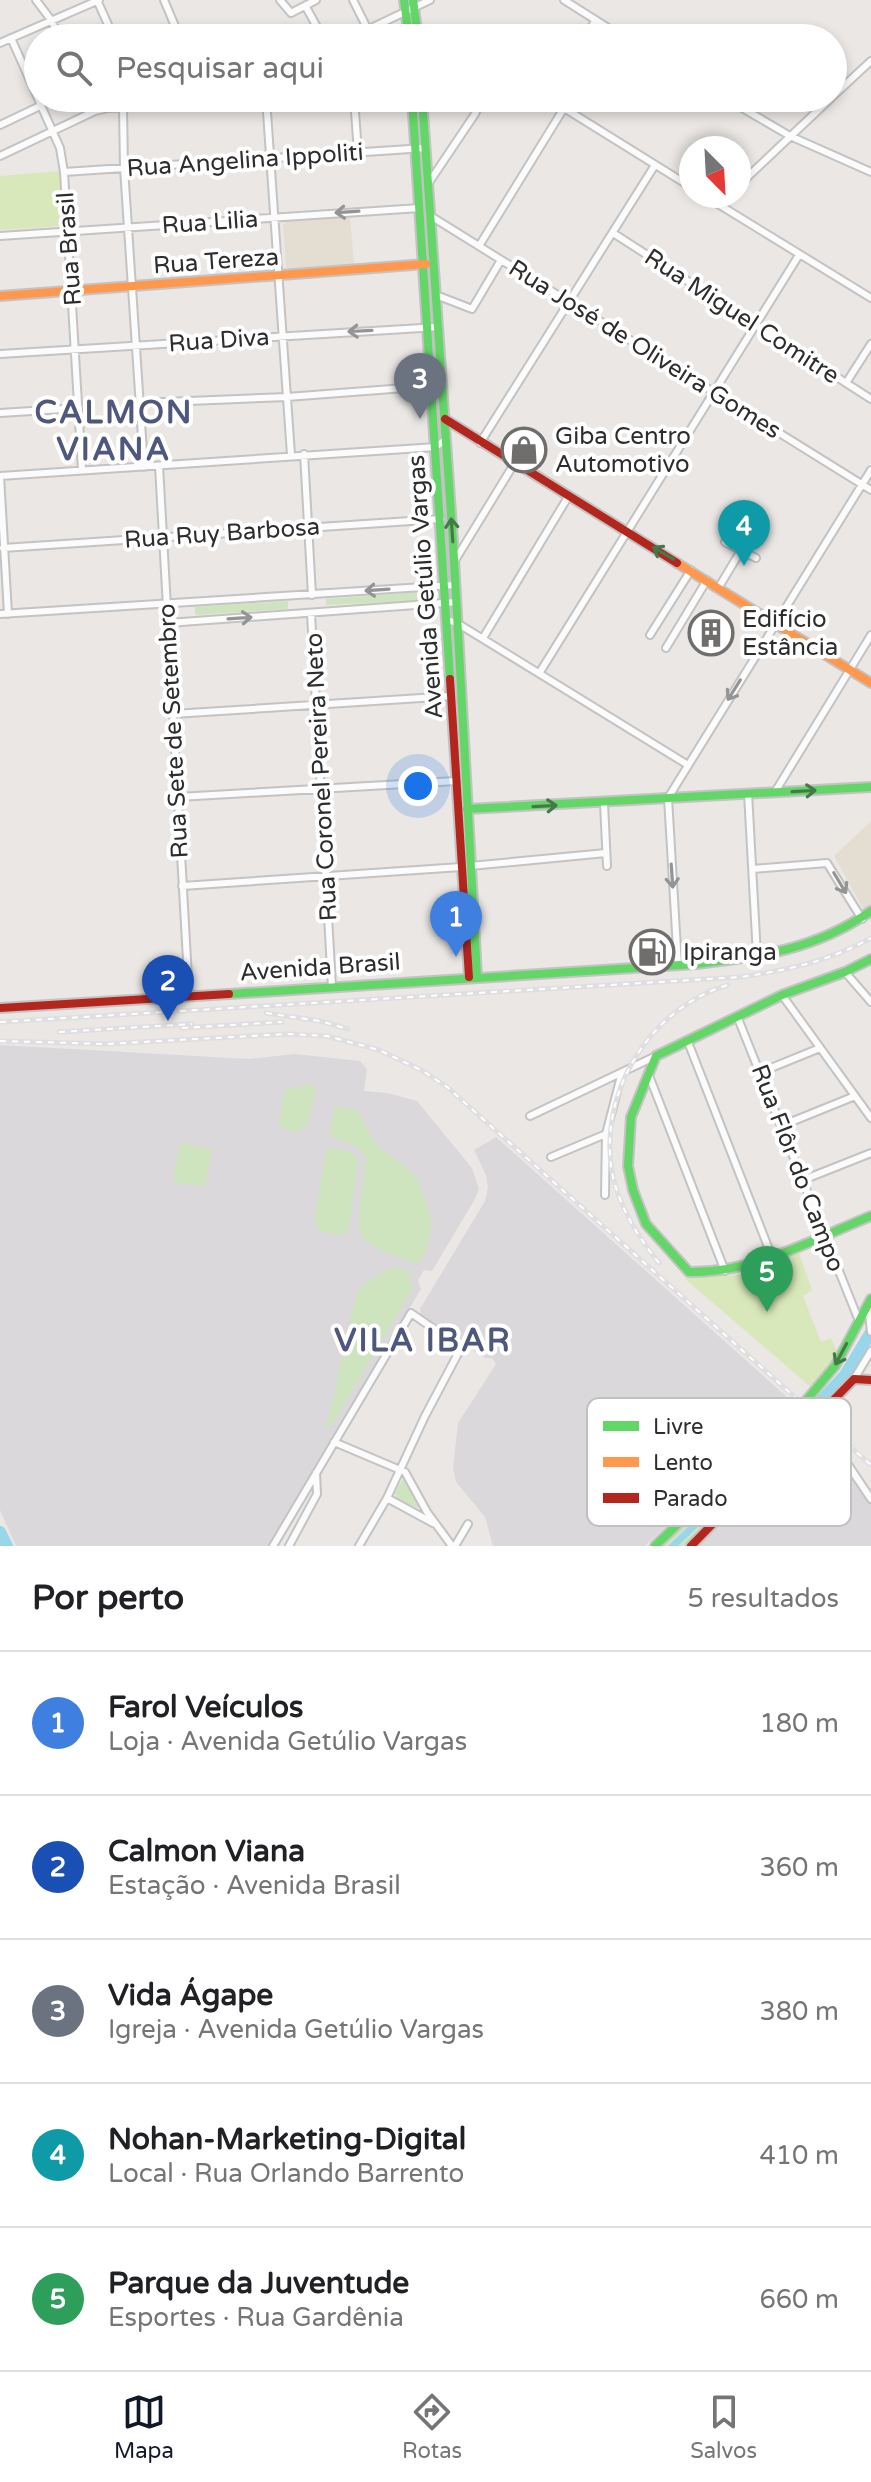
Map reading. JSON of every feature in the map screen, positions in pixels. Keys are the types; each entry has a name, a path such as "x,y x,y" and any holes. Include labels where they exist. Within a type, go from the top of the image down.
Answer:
{"main road":[{"path":"404,0 412,6"},
{"name":"Avenida Getúlio Vargas","path":"415,112 428,184 434,263 436,295 432,386 456,781 473,977"},
{"name":"Avenida Getúlio Vargas","path":"421,112 419,208 423,264 445,419 467,809 465,866"},
{"name":"Rua Tereza","path":"0,296 434,263"},
{"path":"445,419 871,683"},
{"path":"446,439 464,432"},
{"path":"456,781 461,804 467,809 871,787"},
{"name":"Avenida Brasil","path":"0,1008 678,966 803,948 824,941 871,911"},
{"path":"871,959 782,995 656,1056 631,1117 628,1141 628,1166 633,1190 646,1224 685,1270 692,1273 752,1265 871,1216"},
{"path":"808,1398 835,1366 869,1302"},
{"path":"835,1398 854,1379 871,1380"},
{"path":"655,1546 676,1526"},
{"path":"691,1546 711,1526"}],"street":[{"path":"36,0 53,24"},
{"path":"164,0 174,24"},
{"path":"280,0 291,13 316,0"},
{"path":"353,0 365,24"},
{"path":"379,24 430,0"},
{"path":"564,0 600,24"},
{"path":"42,24 95,1 107,24"},
{"path":"306,7 315,24"},
{"path":"0,43 24,32"},
{"name":"Rua Brasil","path":"11,38 24,68"},
{"path":"847,83 871,61"},
{"path":"0,125 27,112"},
{"name":"Rua Brasil","path":"43,112 60,148 64,172 82,470"},
{"path":"0,156 93,112"},
{"path":"123,112 127,227 144,467"},
{"path":"267,112 291,455"},
{"path":"355,112 358,153"},
{"path":"428,184 476,112"},
{"path":"479,246 562,112"},
{"path":"570,112 679,180"},
{"path":"749,112 790,136 871,172"},
{"path":"751,173 816,112"},
{"name":"Rua Angelina Ippoliti","path":"64,172 420,148"},
{"path":"480,443 655,165"},
{"name":"Rua José de Oliveira Gomes","path":"419,208 871,490"},
{"name":"Rua Lilia","path":"0,236 419,208"},
{"path":"724,208 871,298"},
{"name":"Rua Miguel Comitre","path":"613,233 871,399"},
{"path":"540,672 799,255"},
{"path":"436,295 472,309 501,260"},
{"name":"Rua Diva","path":"0,354 433,327"},
{"path":"846,383 871,344"},
{"path":"140,403 287,397 432,386"},
{"path":"0,413 79,408"},
{"path":"446,439 436,447 0,476 4,614 455,585"},
{"path":"304,454 312,595"},
{"path":"454,562 514,464"},
{"name":"Rua Sete de Setembro","path":"159,466 189,995"},
{"path":"678,966 668,798 871,470"},
{"path":"483,638 568,497"},
{"name":"Rua Ruy Barbosa","path":"3,548 441,519"},
{"path":"719,587 755,527"},
{"path":"725,542 756,558"},
{"path":"650,635 691,570"},
{"path":"666,648 707,580"},
{"path":"168,623 457,602"},
{"name":"Rua Coronel Pereira Neto","path":"311,614 332,987"},
{"path":"447,620 540,672 688,765"},
{"path":"775,792 871,635"},
{"path":"173,714 452,696"},
{"path":"178,797 456,781"},
{"path":"748,793 757,956"},
{"path":"604,803 607,866"},
{"path":"182,886 328,878 606,853"},
{"path":"753,869 827,863 862,919"},
{"path":"845,972 871,1002"},
{"path":"782,995 871,1118"},
{"name":"Rua Flôr do Campo","path":"737,1016 859,1321"},
{"path":"688,1042 772,1257"},
{"path":"761,1072 820,1048"},
{"path":"530,1116 656,1056"},
{"path":"605,1195 606,1134 622,1072"},
{"path":"648,1073 725,1271"},
{"path":"781,1126 855,1096"},
{"path":"551,1157 606,1134"},
{"path":"803,1180 871,1153"},
{"path":"869,1302 870,1330"},
{"path":"273,1546 411,1313 461,1348 387,1498 359,1546"},
{"path":"854,1379 871,1351"},
{"path":"334,1442 401,1469 435,1525 453,1546 468,1524"},
{"path":"851,1469 871,1499"},
{"path":"289,1546 317,1494 316,1472"},
{"path":"387,1498 435,1525"}],"shaded area":[{"path":"350,217 354,265 292,271 286,267 283,225 288,220"},
{"path":"871,821 871,907 865,912 834,856"},
{"path":"0,1045 249,1059 294,1054 360,1061 367,1069 364,1091 417,1101 472,1168 479,1189 475,1199 432,1271 424,1270 418,1281 421,1289 268,1546 16,1546 0,1510"},
{"path":"496,1137 788,1398 587,1398 587,1526 666,1526 645,1546 493,1546 485,1517 456,1482 453,1468 458,1423 496,1364 492,1358 485,1358 421,1316 420,1309 485,1201 488,1187 486,1175 474,1150"},
{"path":"851,1474 871,1504 871,1546 696,1546 716,1526 851,1526"}],"green space":[{"path":"60,171 62,226 0,230 0,176"},
{"path":"436,591 436,600 326,605 326,599"},
{"path":"288,601 288,609 195,615 195,607"},
{"path":"311,1084 316,1089 307,1126 295,1132 282,1129 279,1123 285,1090"},
{"path":"335,1106 358,1110 374,1142 417,1177 431,1220 425,1253 418,1264 383,1251 361,1234 358,1226 366,1158 357,1147 329,1135"},
{"path":"180,1142 212,1150 205,1187 173,1182"},
{"path":"331,1147 351,1152 358,1160 349,1229 344,1235 321,1232 314,1221 326,1151"},
{"path":"798,1250 812,1290 803,1296 821,1342 831,1338 838,1354 812,1388 684,1278 739,1275"},
{"path":"395,1266 411,1273 408,1280 413,1288 331,1427 324,1426 329,1418 356,1295 368,1281"},
{"path":"404,1477 418,1508 396,1498 395,1493"},
{"path":"683,1526 689,1526 668,1546 662,1546"},
{"path":"699,1526 704,1526 684,1546 678,1546"}],"water":[{"path":"689,1526 699,1526 678,1546 668,1546"}],"waterway":[{"path":"824,1398 845,1375 871,1332"},
{"path":"0,1532 7,1546"}],"railway":[{"path":"0,1022 741,977 808,964 871,938"},
{"path":"659,1263 631,1223 616,1189 610,1146 613,1116 621,1086 634,1059 652,1034 674,1013 700,996 728,985"},
{"path":"266,1013 320,1021 348,1029"},
{"path":"182,1028 282,1022"},
{"path":"59,1032 192,1024"},
{"path":"0,1041 106,1044 288,1034 327,1036 379,1050 423,1071 447,1087 796,1398"},
{"path":"851,1447 871,1465"}],"traffic: fast":[{"path":"404,0 407,24"},
{"path":"413,0 416,24"},
{"path":"413,112 450,679"},
{"path":"423,112 453,542 477,976"},
{"path":"467,809 871,787"},
{"path":"229,994 720,961 808,943 871,911"},
{"path":"871,959 782,995 656,1056 631,1117 628,1166 646,1224 689,1272 713,1271 760,1261 871,1216"},
{"path":"808,1398 835,1366 871,1299"},
{"path":"655,1546 676,1526"}],"traffic: slow":[{"path":"0,296 426,264"},
{"path":"677,563 871,683"}],"traffic: jam":[{"path":"445,419 677,563"},
{"path":"450,679 469,977"},
{"path":"0,1008 229,994"},
{"path":"835,1398 854,1379 871,1380"},
{"path":"691,1546 711,1526"}],"place":[{"name":"Vida Ágape","path":"420,419"},
{"name":"Giba Centro Automotivo","path":"524,450"},
{"name":"Nohan-Marketing-Digital","path":"744,566"},
{"name":"Edifício Estância","path":"711,633"},
{"name":"Ipiranga","path":"652,952"},
{"name":"Farol Veículos","path":"456,957"},
{"name":"Calmon Viana","path":"168,1021"},
{"name":"Parque da Juventude","path":"767,1312"}],"district":[{"name":"CALMON VIANA","path":"114,430"},
{"name":"VILA IBAR","path":"423,1340"}]}
